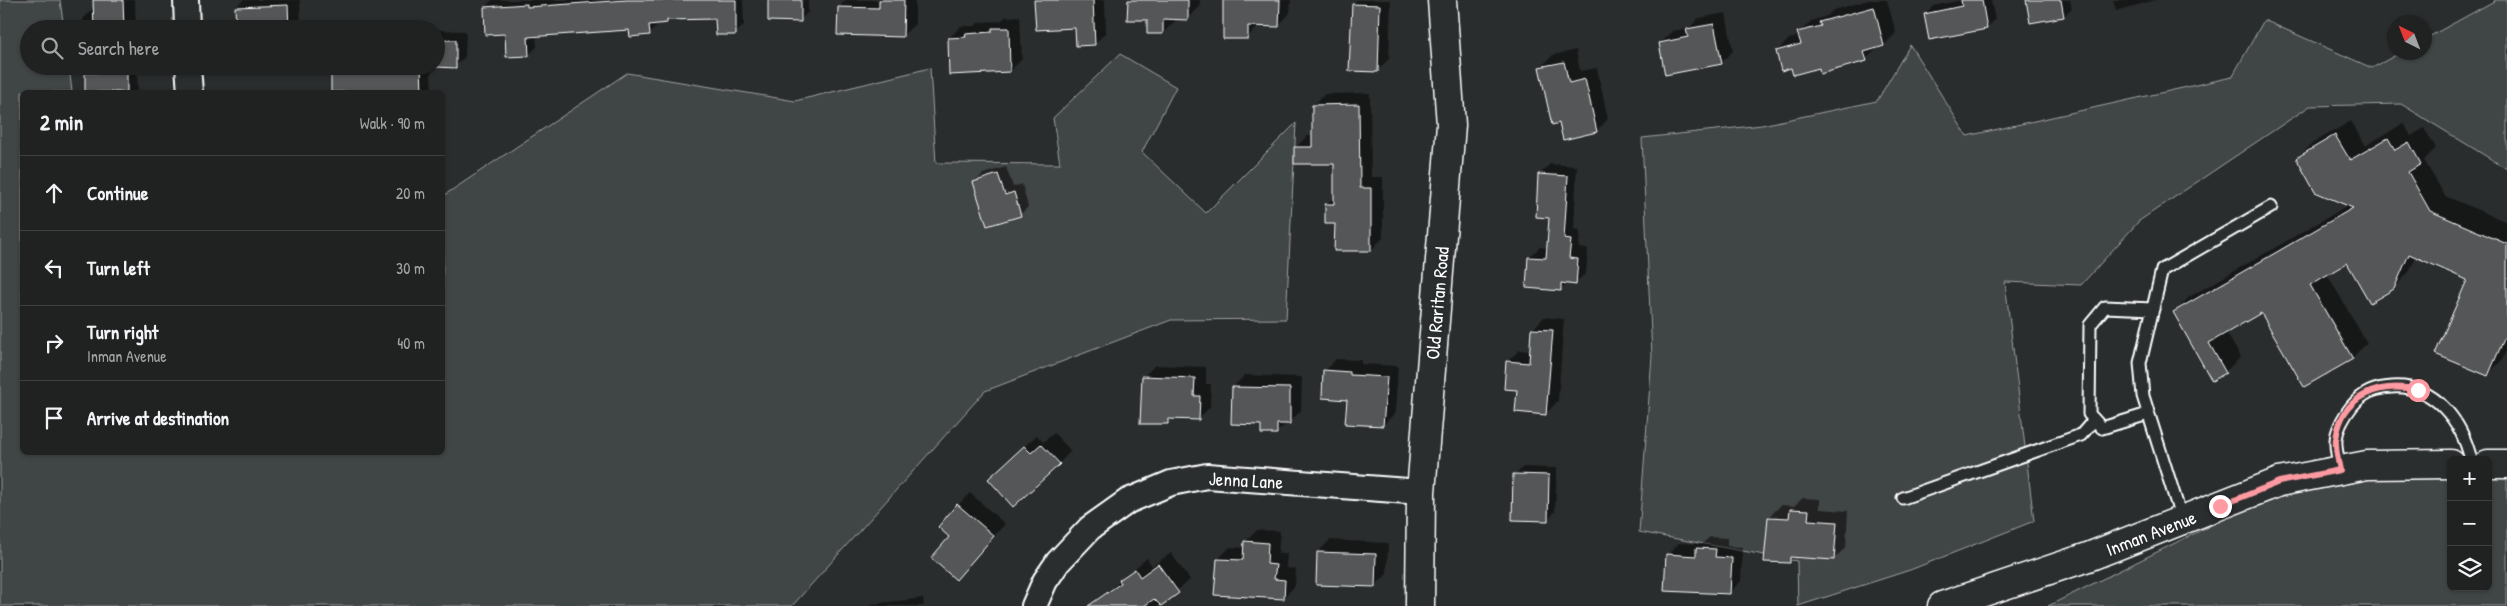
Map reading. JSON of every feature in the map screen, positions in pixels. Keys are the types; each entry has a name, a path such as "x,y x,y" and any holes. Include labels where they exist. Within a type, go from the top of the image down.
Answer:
{"street":[{"path":"186,0 187,20"},
{"name":"Old Raritan Road","path":"1420,606 1422,492 1451,125 1442,0"},
{"path":"189,75 190,90"},
{"name":"Inman Avenue","path":"1942,606 2088,557 2279,482 2367,465 2447,464"},
{"path":"2492,464 2507,464"},
{"name":"Jenna Lane","path":"1034,606 1045,581 1058,562 1090,528 1128,502 1171,484 1207,476 1422,492"}],"lane":[{"path":"2182,520 2142,396 2140,363 2162,270 2271,207"},
{"path":"2148,414 2102,428 2089,414 2090,325 2105,307 2153,308"},
{"path":"2340,470 2336,439 2344,416 2361,395 2386,387 2410,388 2433,396 2448,411 2466,438 2470,456"},
{"path":"1903,498 2081,435 2094,420"}],"shaded area":[{"path":"0,0 60,0 63,20 20,20 20,75 70,75 72,90 20,90 20,455 445,455 445,195 627,73 795,101 930,68 936,163 1060,164 1053,118 1120,54 1176,87 1142,152 1206,213 1296,123 1286,319 1171,320 985,391 792,606 0,606"},
{"path":"2496,0 2507,0 2507,169 2401,104 2310,106 2139,221 2081,285 2005,282 2034,521 1910,570 1798,606 1797,561 1639,532 1652,356 1642,138 1762,125 1877,101 1910,45 1967,136 2232,77 2264,20 2372,68 2387,60 2432,60 2432,35"},
{"path":"2507,476 2507,606 2048,606 2266,498 2372,479 2447,477 2447,591 2492,591 2492,477"}],"building":[{"path":"93,0 123,0 124,20 94,20"},
{"path":"627,0 736,0 736,35 716,35 715,19 667,20 667,23 649,25 650,35 630,37 629,30 528,37 529,56 506,57 505,34 485,35 484,7 527,4 527,7"},
{"path":"768,0 801,0 801,22 768,21"},
{"path":"879,0 904,0 903,37 837,35 838,7 879,8"},
{"path":"1034,0 1093,0 1095,45 1076,46 1075,28 1036,30"},
{"path":"1128,0 1188,0 1188,20 1163,19 1163,34 1147,34 1147,20 1127,20"},
{"path":"1223,0 1280,0 1279,27 1248,26 1248,39 1223,39"},
{"path":"1961,0 1982,0 1987,29 1929,40 1924,14 1962,6"},
{"path":"2026,0 2061,0 2064,17 2030,23"},
{"path":"1352,4 1380,5 1378,72 1349,71"},
{"path":"288,5 289,20 236,20 235,7"},
{"path":"1874,7 1884,46 1864,52 1867,61 1820,74 1819,68 1793,75 1791,68 1781,71 1776,51 1801,44 1797,32 1821,26 1819,22"},
{"path":"1714,24 1722,64 1665,75 1659,43 1688,37 1686,29"},
{"path":"992,28 1009,28 1010,72 949,75 948,38 966,37 965,34 992,32"},
{"path":"445,40 456,40 456,68 445,67"},
{"path":"1564,62 1569,83 1585,79 1597,132 1563,140 1559,123 1552,125 1539,67"},
{"path":"85,75 127,75 127,90 85,90"},
{"path":"331,75 421,75 422,90 331,90"},
{"path":"1359,104 1360,188 1371,188 1371,251 1334,251 1335,224 1325,224 1325,204 1334,204 1334,164 1294,164 1294,147 1312,147 1312,105"},
{"path":"2335,135 2350,160 2388,138 2395,150 2409,142 2421,164 2408,172 2430,211 2507,244 2507,332 2488,376 2435,354 2467,280 2409,254 2394,289 2370,303 2347,263 2310,285 2353,359 2304,387 2261,313 2209,343 2226,373 2212,381 2173,312 2353,208 2315,192 2296,158"},
{"path":"998,174 1005,195 1014,192 1021,216 987,226 973,182"},
{"path":"1538,174 1568,176 1564,239 1571,240 1569,258 1578,259 1576,285 1561,283 1561,291 1526,288 1528,257 1546,258 1549,218 1536,217"},
{"path":"1531,329 1553,330 1546,415 1515,412 1517,390 1504,389 1506,361 1529,363"},
{"path":"1323,370 1350,372 1350,375 1387,377 1383,426 1345,424 1347,400 1322,398"},
{"path":"1142,376 1195,378 1194,396 1200,396 1199,420 1168,419 1168,424 1140,424"},
{"path":"1232,387 1290,388 1290,424 1277,424 1277,434 1261,434 1261,425 1231,424"},
{"path":"1041,444 1060,464 1013,507 988,479 1024,446 1031,453"},
{"path":"1513,474 1549,475 1548,521 1512,520"},
{"path":"957,504 994,536 956,580 931,558 949,537 938,527"},
{"path":"1790,509 1809,510 1808,520 1837,522 1834,560 1790,557 1790,563 1764,562 1768,517 1789,518"},
{"path":"1244,541 1268,543 1267,564 1276,565 1274,579 1285,580 1284,599 1214,595 1217,559 1243,560"},
{"path":"1696,548 1716,549 1715,557 1732,558 1730,594 1664,591 1666,554 1696,556"},
{"path":"1317,552 1376,554 1375,587 1316,585"},
{"path":"1158,564 1179,593 1161,606 1154,599 1144,606 1088,606 1121,583 1119,580 1135,569 1140,577"}],"route":[{"path":"2220,506 2279,482 2340,470 2336,439 2344,416 2361,395 2378,388 2401,386 2418,390"}]}
